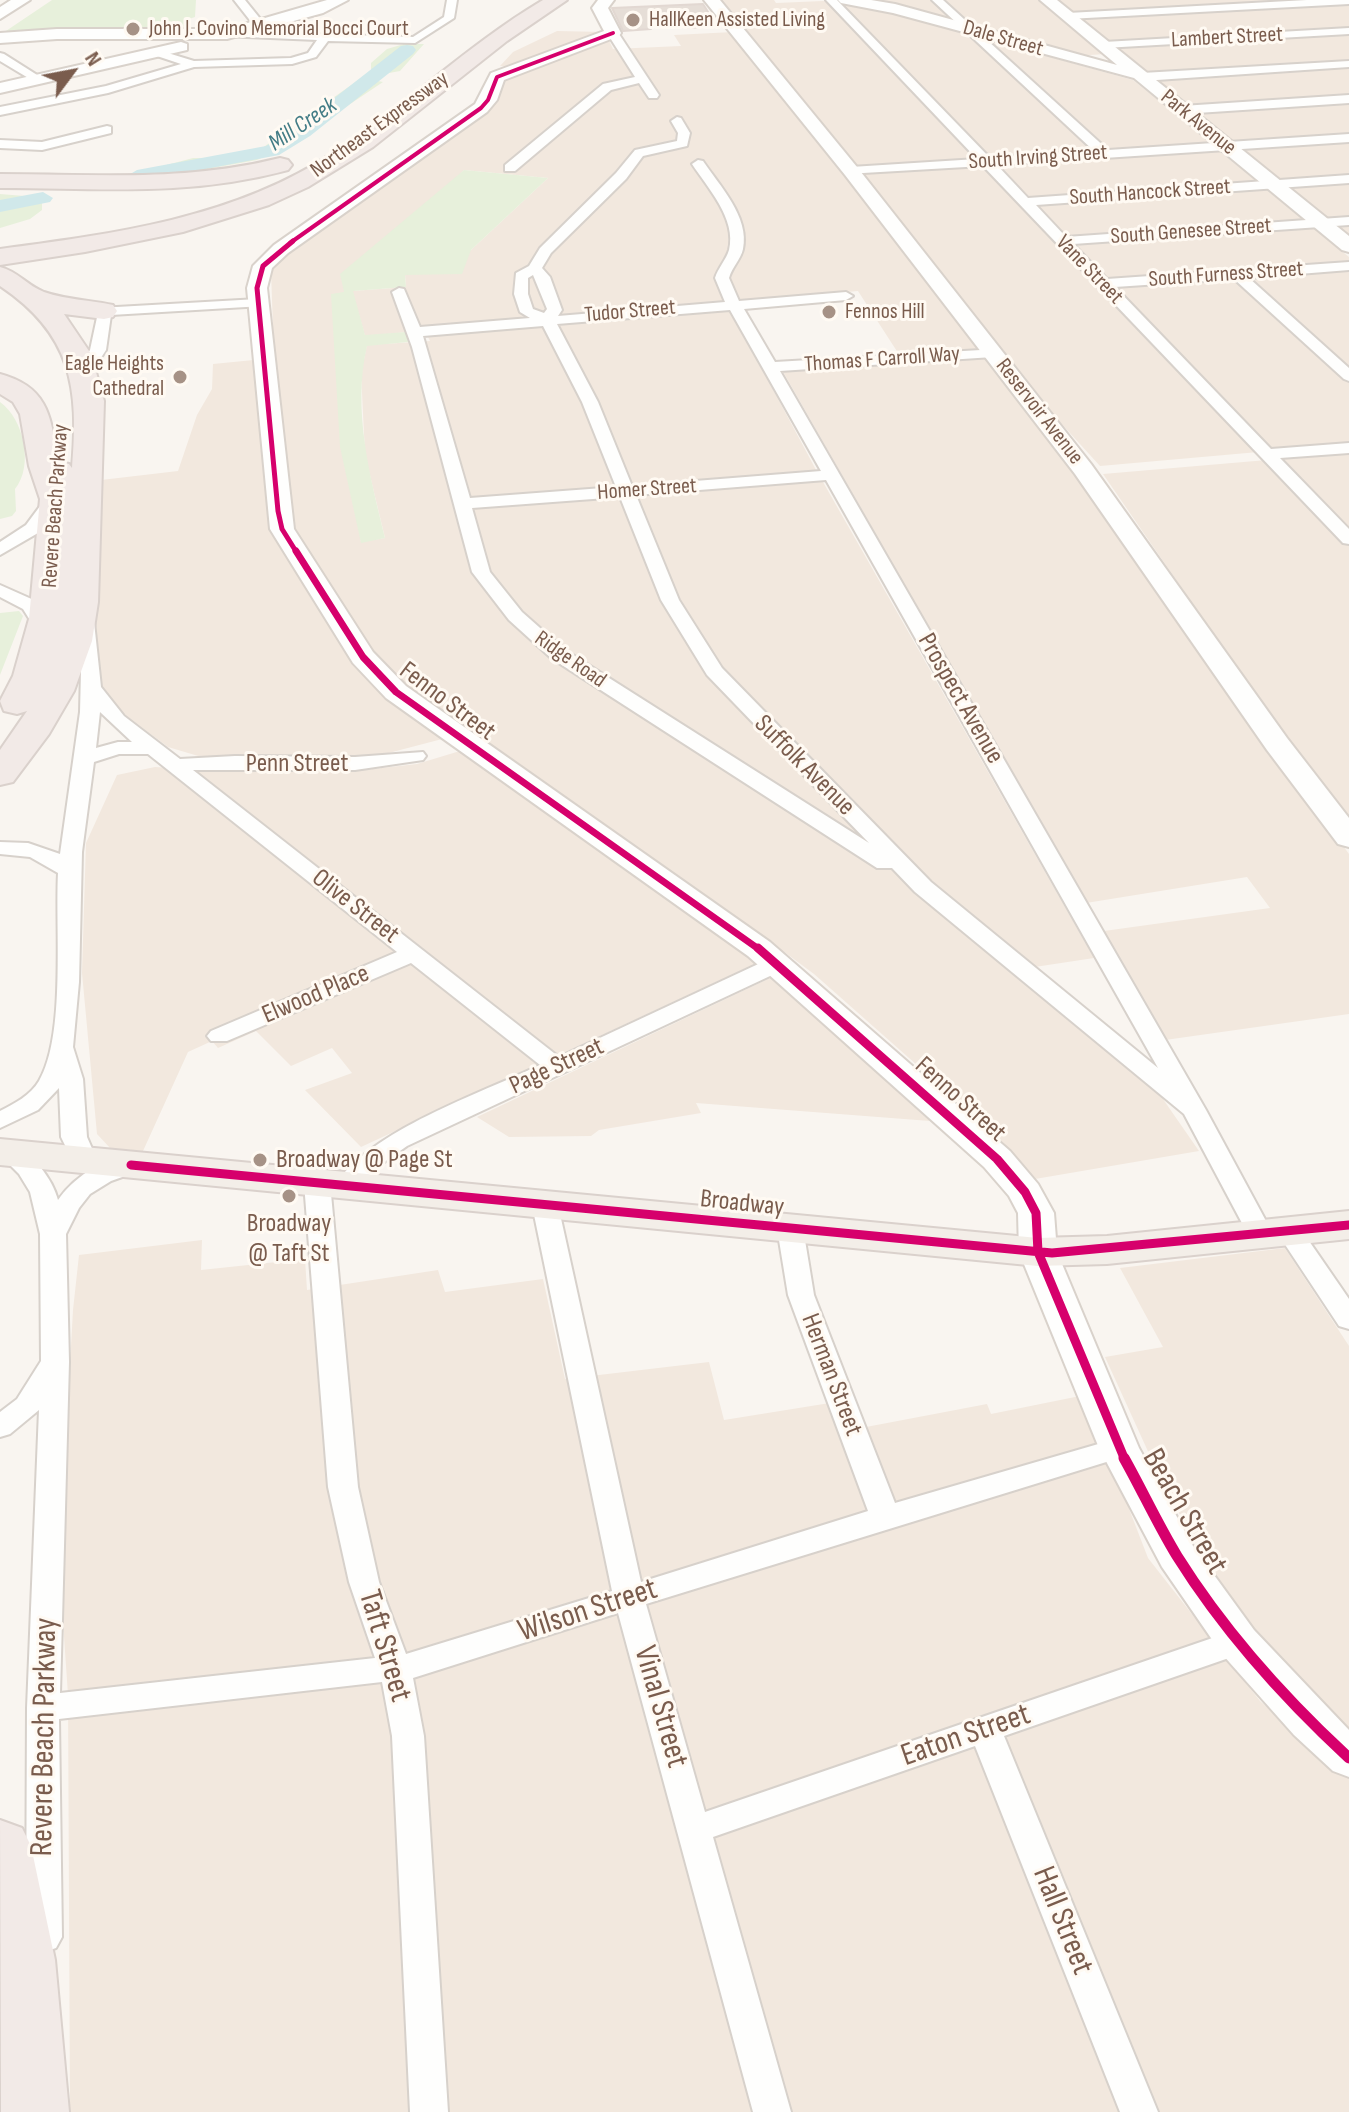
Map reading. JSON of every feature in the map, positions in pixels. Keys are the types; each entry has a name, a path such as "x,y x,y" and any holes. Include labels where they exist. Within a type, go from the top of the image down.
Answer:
{"highway":[{"name":"Northeast Expressway","path":"0,247 127,226 217,201 288,173 341,138 479,34 533,0"},
{"name":"Northeast Expressway","path":"0,257 151,231 226,210 288,187 345,156 503,34 557,0"},
{"path":"0,184 142,185 207,181 273,167 341,138"},
{"path":"0,184 55,189 79,198 83,206"},
{"path":"0,240 58,225"},
{"name":"Revere Beach Parkway","path":"0,275 33,297 61,327 84,373 89,423 77,630 62,679 38,724 0,774"},
{"name":"Revere Beach Parkway","path":"0,295 38,333 58,377 62,415 45,629 32,672 2,723"},
{"path":"33,297 52,304 104,311"},
{"path":"0,383 21,393 32,406 43,465 55,498"},
{"name":"Revere Beach Parkway","path":"0,1846 16,1915 24,1972 36,2112"}],"main road":[{"name":"Broadway","path":"4,1142 84,1160 1038,1252 1107,1250 1349,1225"}],"street":[{"path":"0,14 22,0"},
{"path":"239,0 260,26"},
{"path":"0,88 158,53 318,10 340,0"},
{"path":"0,38 57,34 227,34 415,40 449,18 452,0"},
{"path":"606,0 600,7 653,95"},
{"name":"Reservoir Avenue","path":"712,0 851,171 1083,469 1277,744 1349,838"},
{"name":"Vane Street","path":"831,0 1349,539"},
{"path":"846,0 895,9"},
{"name":"Dale Street","path":"865,0 1142,77"},
{"path":"937,0 1105,154"},
{"name":"Park Avenue","path":"1048,0 1349,246"},
{"path":"1068,16 1349,1"},
{"name":"Lambert Street","path":"1104,45 1349,31"},
{"name":"Fenno Street","path":"613,33 500,75 483,106 272,256 259,273 258,303 280,524 290,545 369,665 415,707 717,917 777,964 997,1159 1025,1192 1036,1213 1038,1252"},
{"path":"0,111 108,89 193,64 292,61 313,54 324,38"},
{"path":"158,53 193,64"},
{"path":"0,56 39,80"},
{"path":"1142,77 1349,64"},
{"path":"510,168 607,87 641,79"},
{"path":"1182,110 1349,99"},
{"name":"Suffolk Avenue","path":"677,121 684,133 683,143 634,156 621,176 545,251 535,269 521,276 521,294 527,312 547,319 590,402 670,600 714,671 751,713 923,887 1194,1110"},
{"path":"0,144 45,146 107,130"},
{"name":"South Irving Street","path":"851,171 1349,138"},
{"name":"Prospect Avenue","path":"698,164 736,224 736,248 721,273 722,283 1194,1110 1274,1233 1349,1320"},
{"name":"South Hancock Street","path":"1025,202 1349,179"},
{"name":"South Genesee Street","path":"1061,241 1349,221"},
{"name":"South Furness Street","path":"1103,284 1349,266"},
{"name":"Suffolk Avenue","path":"535,269 543,277 555,310 547,319"},
{"path":"1237,274 1349,376"},
{"name":"Ridge Road","path":"399,292 414,332 481,572 497,597 526,629 606,687 923,887"},
{"name":"Tudor Street","path":"414,332 846,296"},
{"path":"84,373 97,355 104,311 258,303"},
{"name":"Thomas F Carroll Way","path":"770,367 993,352"},
{"path":"1268,454 1349,448"},
{"name":"Homer Street","path":"462,504 832,475"},
{"path":"0,550 32,529 55,498"},
{"name":"Revere Beach Parkway","path":"36,2112 44,1932 43,1708 55,1362 53,1234 46,1198 40,1186 4,1142 24,1108 44,1092 53,1079 62,1047 69,871 92,689 81,583"},
{"path":"0,590 30,605 45,629"},
{"name":"Olive Street","path":"92,689 117,720 557,1067"},
{"path":"85,758 118,748 153,748"},
{"name":"Penn Street","path":"176,766 214,763 334,765 416,756"},
{"path":"0,848 35,851 56,860 69,871"},
{"name":"Elwood Place","path":"219,1036 414,953"},
{"name":"Page Street","path":"332,1184 391,1145 777,964"},
{"name":"Revere Beach Parkway","path":"62,1047 71,1079 74,1137 84,1160"},
{"name":"Revere Beach Parkway","path":"53,1234 68,1201 78,1190 96,1177 131,1165"},
{"name":"Taft Street","path":"332,1184 343,1487 364,1582 395,1669 405,1715 413,1785 429,2112"},
{"name":"Vinal Street","path":"545,1205 629,1597 772,2112"},
{"name":"Herman Street","path":"790,1228 801,1295 885,1517"},
{"name":"Beach Street","path":"1038,1252 1119,1448 1177,1556 1238,1642 1310,1722 1349,1758"},
{"path":"0,1427 27,1406 55,1362"},
{"name":"Wilson Street","path":"43,1708 395,1669 1119,1448"},
{"name":"Eaton Street","path":"694,1830 1238,1642"},
{"name":"Hall Street","path":"985,1730 1139,2112"}],"shaded area":[{"path":"774,0 776,3 823,1 868,6 1133,80 1215,145 855,168 718,2"},
{"path":"872,0 1040,0 1106,54 1074,56"},
{"path":"1055,0 1349,0 1349,239"},
{"path":"557,31 605,32 613,49 681,46 674,35 733,32 981,349 900,356 858,291 365,336 352,291 406,287 405,275 471,250 548,178 464,170 344,293 361,542 385,538 365,455 361,372 367,345 430,341 426,333 729,307 815,468 1094,958 1015,970 1156,1089 1199,1151 1035,1179 969,1111 814,974 783,951 361,1147 305,1090 352,1073 332,1048 291,1066 256,1031 218,1048 212,1041 188,1052 143,1151 110,1148 97,1134 82,973 86,843 117,775 155,767 234,772 364,770 417,764 483,744 469,732 358,761 205,758 168,747 97,694 94,640 101,480 178,471 197,415 212,389 213,364 274,358 271,271 286,254 475,117 503,78 524,69 500,66 513,52"},
{"path":"1218,150 1349,257 1349,444 1100,466 1048,409 859,173"},
{"path":"989,355 1349,854 1349,1014 1165,1040 1104,931 1270,908 1247,877 1086,903 782,370"},
{"path":"1349,453 1349,824 1314,780 1103,474"},
{"path":"772,977 930,1121 696,1103 701,1113 599,1130 591,1136 509,1137 477,1117"},
{"path":"202,1240 201,1270 305,1259 307,1290 438,1270 445,1292 543,1279 565,1379 709,1362 724,1420 836,1402 845,1431 987,1404 991,1414 1080,1396 1104,1444 1148,1558 1260,1701 1349,1778 1349,2112 70,2112 68,1695 59,1563 73,1310 79,1255"},
{"path":"1285,1248 1349,1346 1349,1737 1281,1674 1216,1584 1156,1469 1105,1357 1163,1347 1120,1268"}],"green space":[{"path":"52,0 196,0 195,17 186,20 186,31 0,35"},
{"path":"404,44 424,44 400,71 373,76 373,80 383,82 286,147 257,160 180,174 104,176 136,173 193,158 228,158 258,151 371,71 371,63 387,49"},
{"path":"464,170 548,178 471,250 462,274 405,275 406,287 353,291 365,335 406,332 408,342 367,346 361,394 362,419 385,538 361,543 340,447 331,294 344,292 340,274"},
{"path":"0,194 37,197 42,202 42,210 30,219 0,228"},
{"path":"0,402 15,420 24,443 25,456 21,479 15,489 16,511 12,516 0,519"},
{"path":"19,611 23,616 0,675 0,613"}],"building":[{"name":"HallKeen Assisted Living","path":"703,4 717,26 688,28 685,22 648,24 651,29 623,31 612,8"}],"waterway":[{"name":"Mill Creek","path":"137,176 272,151 303,132 407,50"},
{"name":"Mill Creek","path":"0,206 43,198"}],"cycle path":[{"path":"613,33 497,77 488,100 481,108 281,249 263,266 257,288 282,529 363,657 396,692 759,949 997,1159 1025,1192 1036,1213 1038,1252 1119,1448 1177,1556 1238,1642 1310,1722 1349,1758"},
{"path":"131,1165 1052,1253 1349,1225"}],"place":[{"name":"HallKeen Assisted Living","path":"633,20"},
{"name":"John J. Covino Memorial Bocci Court","path":"133,29"},
{"name":"Fennos Hill","path":"829,312"},
{"name":"Eagle Heights Cathedral","path":"180,377"},
{"name":"Broadway @ Page St","path":"260,1160"},
{"name":"Broadway @ Taft St","path":"289,1196"}]}
